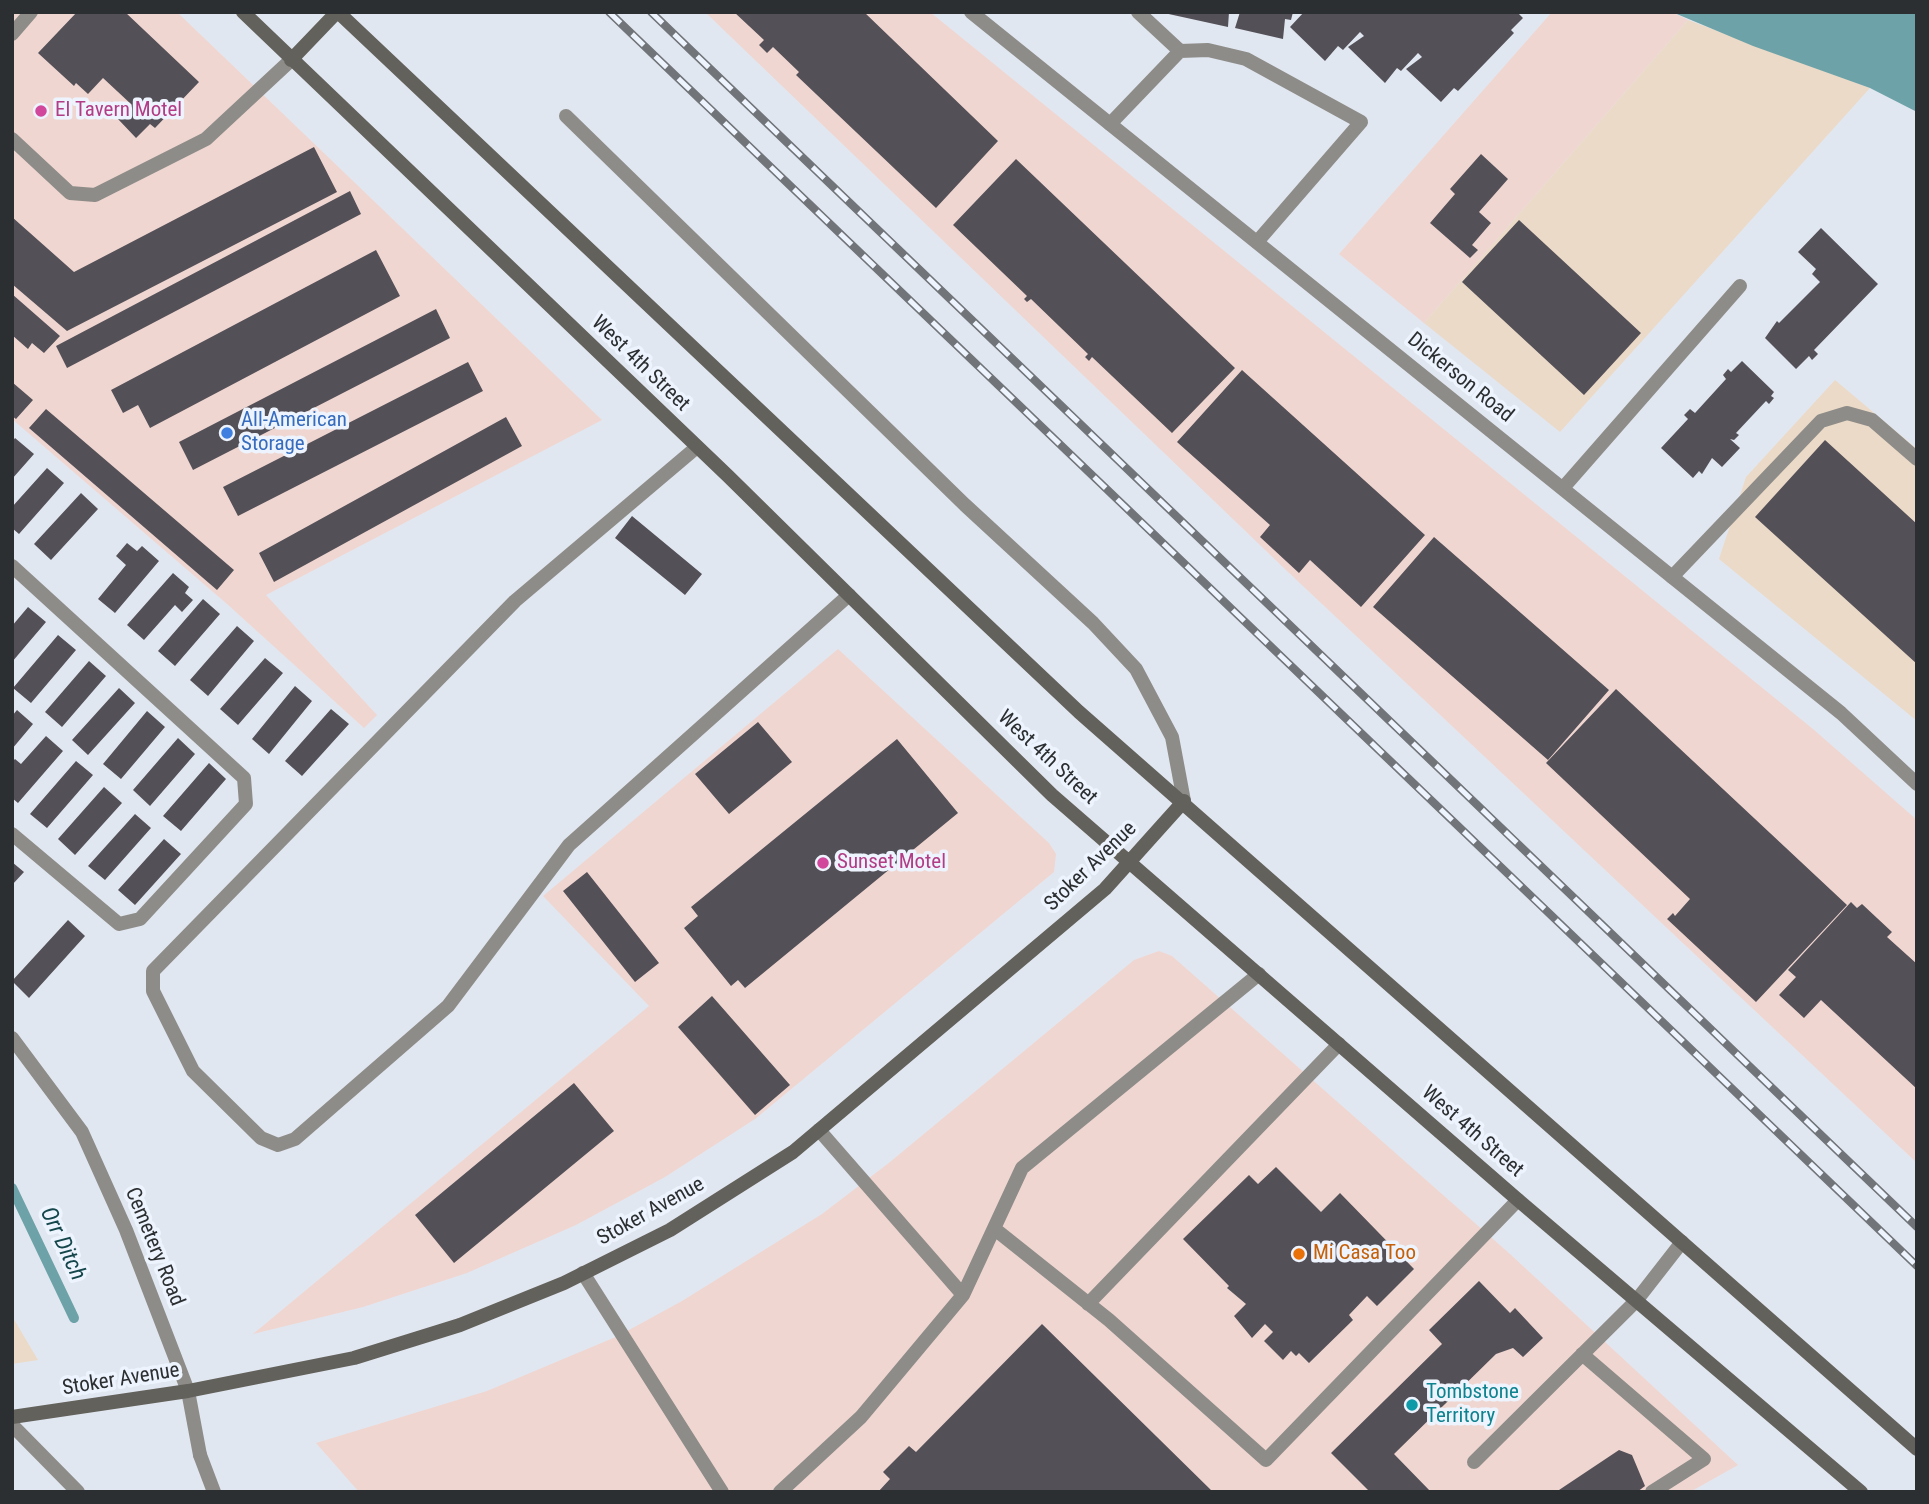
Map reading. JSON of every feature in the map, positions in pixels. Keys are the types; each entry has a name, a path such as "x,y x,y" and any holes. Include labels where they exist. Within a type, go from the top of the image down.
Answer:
{"main road":[{"name":"West 4th Street","path":"243,12 290,60 697,447 1052,795 1518,1200 1861,1492"},
{"path":"290,60 337,12 1069,702 1917,1449"},
{"name":"Stoker Avenue","path":"12,1417 188,1391 354,1358 460,1325 583,1273 670,1230 793,1152 1105,889 1184,801"}],"street":[{"path":"12,34 32,12"},
{"name":"Dickerson Road","path":"971,12 1841,713 1917,784"},
{"path":"1138,12 1180,51"},
{"path":"1110,124 1180,51 1208,50 1246,59 1361,122 1257,242"},
{"path":"12,139 70,193 95,195 206,139 290,60"},
{"path":"566,116 965,505 1093,623 1136,669 1172,737 1184,801"},
{"path":"1563,488 1740,286"},
{"path":"1672,577 1821,421 1847,413 1871,420 1917,459"},
{"path":"697,447 514,601 153,971 153,991 193,1071 261,1138 278,1145 295,1139 448,1006 569,845 849,595"},
{"path":"12,566 244,778 246,804 140,919 119,924 12,834"},
{"path":"780,1492 861,1417 963,1295 996,1230 1022,1168 1259,974"},
{"name":"Cemetery Road","path":"12,1038 82,1132 126,1230 188,1391 200,1455 214,1492"},
{"path":"1088,1304 1339,1044"},
{"path":"819,1130 963,1295"},
{"path":"996,1230 1088,1304 1266,1460 1518,1200"},
{"path":"1474,1462 1636,1301 1682,1242"},
{"path":"583,1273 722,1492"},
{"path":"1582,1354 1704,1459 1652,1492"},
{"path":"12,1424 78,1492"}],"shaded area":[{"path":"12,12 177,12 602,420 266,595 377,715 364,728 227,604 12,419"},
{"path":"705,12 930,12 1813,729 1917,820 1917,1163 1287,571"},
{"path":"1552,12 1672,12 1688,20 1424,323 1339,254"},
{"path":"1688,20 1870,88 1560,432 1424,323"},
{"path":"1835,380 1917,449 1917,721 1719,559 1746,477"},
{"path":"838,649 1049,843 1056,854 1054,872 755,1119 665,1177 576,1225 467,1273 363,1307 253,1334 649,1006 543,896"},
{"path":"1159,951 1172,956 1510,1254 1738,1465 1690,1492 359,1492 316,1443 487,1391 618,1336 682,1301 822,1214 890,1162 1134,960"},
{"path":"12,1316 38,1360 12,1364"}],"water":[{"path":"1672,12 1917,12 1917,112 1870,88 1753,46"}],"building":[{"path":"77,12 125,12 199,82 155,128 150,124 136,138 118,119 132,105 103,78 88,94 76,83 74,86 38,53"},
{"path":"734,12 864,12 998,141 936,208 796,75 799,72 773,47 767,53 759,45 764,40"},
{"path":"1164,12 1229,12 1228,27 1164,13"},
{"path":"1240,12 1293,12 1291,20 1285,19 1283,39 1235,28"},
{"path":"1304,12 1517,12 1523,18 1511,30 1514,33 1458,91 1454,88 1441,102 1406,69 1422,57 1418,53 1401,71 1397,68 1385,83 1348,47 1364,36 1360,32 1343,50 1338,46 1325,61 1290,27"},
{"path":"314,147 337,192 67,331 12,284 12,217 74,272"},
{"path":"1481,154 1508,179 1479,212 1491,223 1472,245 1478,250 1470,258 1430,223 1455,194 1450,189"},
{"path":"1016,159 1235,368 1172,433 1092,357 1089,361 1085,357 1088,354 1031,299 1027,302 1024,299 1027,296 953,225"},
{"path":"350,191 361,214 67,368 56,346"},
{"path":"1519,220 1641,333 1584,395 1462,282"},
{"path":"1821,228 1878,284 1814,350 1818,354 1812,360 1809,356 1796,369 1765,338 1777,321 1779,323 1820,282 1812,274 1816,269 1798,252"},
{"path":"376,250 400,296 150,428 138,405 123,413 111,390"},
{"path":"12,294 60,336 44,353 32,343 28,349 12,335"},
{"path":"436,309 450,338 193,470 179,442"},
{"path":"1742,361 1774,392 1771,396 1774,398 1769,404 1766,401 1736,433 1739,435 1734,440 1730,439 1740,448 1722,467 1712,458 1702,474 1699,471 1693,478 1661,448 1688,419 1684,415 1690,409 1695,413 1726,379 1723,375 1728,369 1731,372"},
{"path":"468,362 483,391 238,516 223,487"},
{"path":"1242,370 1425,535 1361,607 1310,560 1299,573 1260,537 1270,525 1177,442"},
{"path":"12,382 33,400 16,419 12,416"},
{"path":"46,409 234,570 217,590 29,428"},
{"path":"506,417 522,446 274,582 259,553"},
{"path":"15,438 34,454 12,479 12,442"},
{"path":"1825,440 1917,524 1917,664 1755,517"},
{"path":"47,468 64,483 19,534 12,528 12,507"},
{"path":"81,493 98,509 51,560 34,544"},
{"path":"632,516 702,574 685,595 615,538"},
{"path":"1434,537 1609,690 1548,760 1373,607"},
{"path":"127,543 137,551 142,546 159,561 115,613 98,599 126,565 116,556"},
{"path":"173,573 189,587 185,593 193,600 182,612 175,605 144,640 127,625"},
{"path":"203,599 220,614 175,666 158,651"},
{"path":"28,607 46,622 12,662 12,626"},
{"path":"237,626 254,641 208,696 190,680"},
{"path":"58,635 76,650 31,703 13,688"},
{"path":"265,658 283,673 238,725 220,709"},
{"path":"89,661 106,676 62,727 45,712"},
{"path":"295,686 312,701 269,754 252,739"},
{"path":"119,688 135,703 88,755 72,740"},
{"path":"1616,689 1847,905 1756,1002 1667,919 1673,913 1675,916 1690,899 1546,763"},
{"path":"331,709 349,724 302,776 285,761"},
{"path":"17,710 33,724 12,749 12,716"},
{"path":"147,711 165,727 121,779 103,764"},
{"path":"758,722 792,762 729,814 695,774"},
{"path":"46,736 63,751 18,803 12,798 12,762 15,759 21,764"},
{"path":"178,738 195,754 150,806 133,790"},
{"path":"897,739 958,813 745,988 738,980 731,986 684,928 698,916 691,907"},
{"path":"76,761 93,775 47,828 30,814"},
{"path":"209,763 226,779 181,831 163,816"},
{"path":"104,787 122,803 75,855 58,839"},
{"path":"135,814 151,828 105,880 88,866"},
{"path":"164,839 181,854 135,905 118,890"},
{"path":"12,862 24,872 12,885"},
{"path":"587,872 659,963 635,982 563,891"},
{"path":"1851,902 1857,908 1862,904 1892,932 1887,937 1917,964 1917,1089 1821,1000 1804,1018 1779,995 1796,977 1788,970"},
{"path":"68,920 85,936 29,998 12,981"},
{"path":"712,996 790,1085 755,1115 678,1027"},
{"path":"574,1083 614,1131 454,1263 415,1215"},
{"name":"Mi Casa Too","path":"1276,1167 1321,1212 1340,1193 1414,1269 1377,1306 1367,1296 1349,1315 1353,1320 1309,1363 1299,1353 1296,1356 1291,1351 1283,1360 1264,1341 1273,1332 1265,1324 1252,1338 1234,1316 1246,1304 1227,1288 1229,1286 1183,1239 1249,1175 1258,1184"},
{"name":"Tombstone Territory","path":"1479,1281 1510,1313 1515,1308 1543,1338 1523,1357 1513,1348 1496,1354 1394,1454 1431,1492 1370,1492 1331,1453 1442,1344 1429,1330"},
{"path":"1042,1324 1213,1492 878,1492 890,1479 883,1472 909,1446 916,1452"},
{"path":"1619,1450 1632,1455 1645,1486 1637,1492 1556,1492"}],"waterway":[{"name":"Orr Ditch","path":"12,1188 74,1318"}],"railway":[{"path":"609,12 1917,1266"},
{"path":"651,12 1917,1227"}],"place":[{"name":"El Tavern Motel","path":"41,111"},
{"name":"All-American Storage","path":"227,433"},
{"name":"Sunset Motel","path":"823,863"},
{"name":"Mi Casa Too","path":"1299,1254"},
{"name":"Tombstone Territory","path":"1412,1405"}]}
